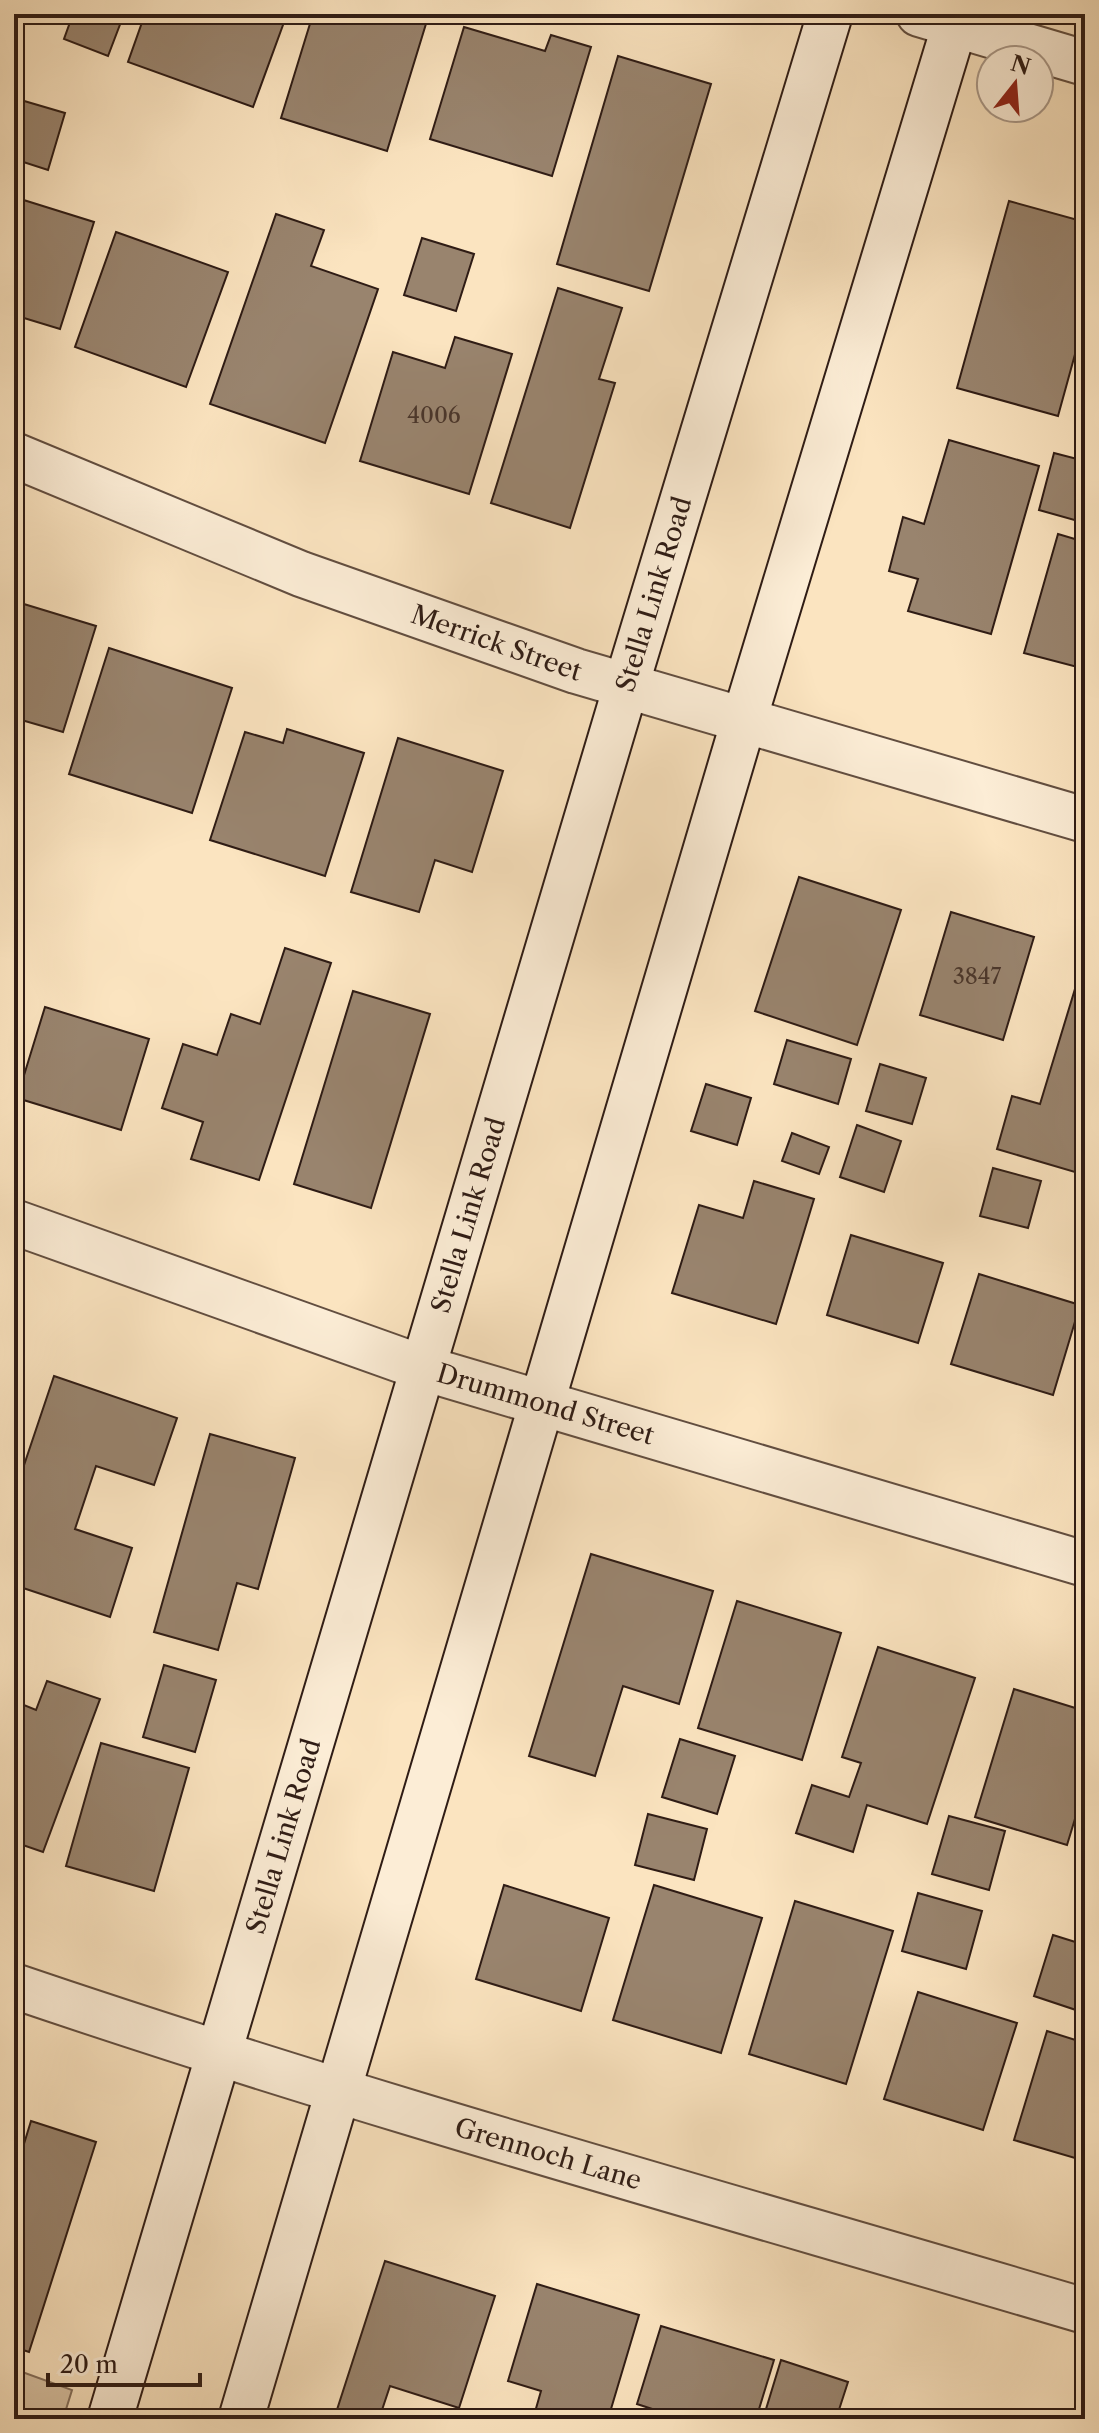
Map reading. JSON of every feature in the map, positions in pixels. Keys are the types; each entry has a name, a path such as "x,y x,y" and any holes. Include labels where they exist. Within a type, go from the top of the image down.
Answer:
{"main road":[{"name":"Stella Link Road","path":"110,2419 626,686 830,14"},
{"path":"241,2419 744,720 944,18 1085,63"},
{"name":"Merrick Street","path":"14,455 301,574 576,671 1085,820"},
{"name":"Drummond Street","path":"14,1222 423,1368 1085,1564"},
{"name":"Grennoch Lane","path":"14,1986 219,2053 1085,2311"}],"shaded area":[{"path":"14,2369 72,2390 63,2419 14,2419"}],"building":[{"path":"73,14 124,14 108,56 64,39"},
{"path":"145,14 287,14 253,107 128,62"},
{"path":"313,14 429,14 387,151 281,118"},
{"path":"464,27 545,51 551,35 591,47 552,176 430,139"},
{"path":"618,56 711,84 649,291 557,264"},
{"path":"14,98 65,113 48,170 14,159"},
{"path":"14,197 94,222 60,329 14,315"},
{"path":"1009,201 1085,222 1085,318 1058,416 957,388"},
{"path":"276,214 324,230 311,266 378,289 325,443 210,404"},
{"path":"116,232 228,272 186,387 75,347"},
{"path":"422,238 474,254 456,311 404,295"},
{"path":"558,288 622,308 599,379 615,383 570,528 491,503"},
{"path":"455,337 512,354 469,494 360,461 393,352 445,368"},
{"path":"949,440 1039,466 991,634 908,611 918,579 889,571 903,517 924,524"},
{"path":"1054,453 1085,461 1085,523 1039,510"},
{"path":"1058,534 1085,542 1085,669 1024,653"},
{"path":"14,601 96,626 63,732 18,719 14,732"},
{"path":"109,648 232,688 192,813 69,774"},
{"path":"287,729 364,753 325,876 210,840 245,732 283,743"},
{"path":"398,738 503,771 472,872 435,860 419,912 351,892"},
{"path":"799,877 901,910 857,1045 755,1011"},
{"path":"951,912 1034,937 1003,1040 920,1015"},
{"path":"285,948 331,963 259,1180 191,1159 203,1122 162,1108 183,1044 217,1055 231,1014 260,1024"},
{"path":"1085,956 1085,1175 997,1149 1012,1096 1040,1104"},
{"path":"353,991 430,1014 371,1208 294,1184"},
{"path":"45,1007 149,1039 121,1130 17,1098"},
{"path":"787,1040 851,1059 838,1104 774,1084"},
{"path":"880,1064 926,1078 912,1124 866,1111"},
{"path":"706,1084 751,1098 737,1145 691,1131"},
{"path":"857,1125 901,1141 884,1192 840,1177"},
{"path":"792,1133 829,1147 819,1174 782,1161"},
{"path":"993,1168 1041,1181 1028,1228 980,1216"},
{"path":"754,1181 814,1199 776,1324 672,1293 699,1205 743,1218"},
{"path":"851,1235 943,1263 918,1343 827,1315"},
{"path":"979,1274 1080,1305 1053,1395 951,1364"},
{"path":"54,1376 177,1418 154,1485 96,1466 75,1529 132,1548 110,1617 14,1585 14,1495"},
{"path":"210,1434 295,1458 258,1589 237,1583 218,1650 154,1632"},
{"path":"591,1554 713,1591 679,1704 623,1686 595,1776 529,1756"},
{"path":"737,1601 841,1633 802,1760 698,1728"},
{"path":"878,1647 975,1678 927,1824 867,1805 853,1852 796,1833 812,1785 849,1797 861,1763 842,1757"},
{"path":"164,1665 216,1680 195,1752 143,1737"},
{"path":"47,1681 100,1699 43,1852 14,1842 14,1701 36,1710"},
{"path":"1014,1689 1085,1711 1085,1786 1067,1845 975,1817"},
{"path":"680,1739 735,1756 717,1814 662,1797"},
{"path":"101,1743 189,1768 154,1891 66,1866"},
{"path":"648,1814 707,1829 694,1880 635,1865"},
{"path":"949,1816 1005,1831 989,1890 932,1874"},
{"path":"504,1885 609,1918 581,2011 476,1979"},
{"path":"654,1885 762,1918 721,2053 613,2020"},
{"path":"918,1893 982,1911 966,1969 902,1951"},
{"path":"795,1901 893,1931 846,2084 749,2054"},
{"path":"1053,1935 1085,1945 1085,2013 1034,1996"},
{"path":"918,1992 1017,2023 983,2130 884,2099"},
{"path":"1047,2031 1085,2043 1085,2161 1014,2140"},
{"path":"31,2121 96,2142 29,2352 14,2347 14,2145 23,2147"},
{"path":"385,2261 495,2296 459,2408 390,2386 379,2419 334,2419"},
{"path":"537,2284 639,2315 608,2419 533,2419 541,2391 508,2381"},
{"path":"661,2326 774,2360 756,2419 676,2419 637,2404"},
{"path":"781,2360 848,2382 836,2419 763,2419"},
{"path":"937,2413 958,2419 935,2419"}]}
